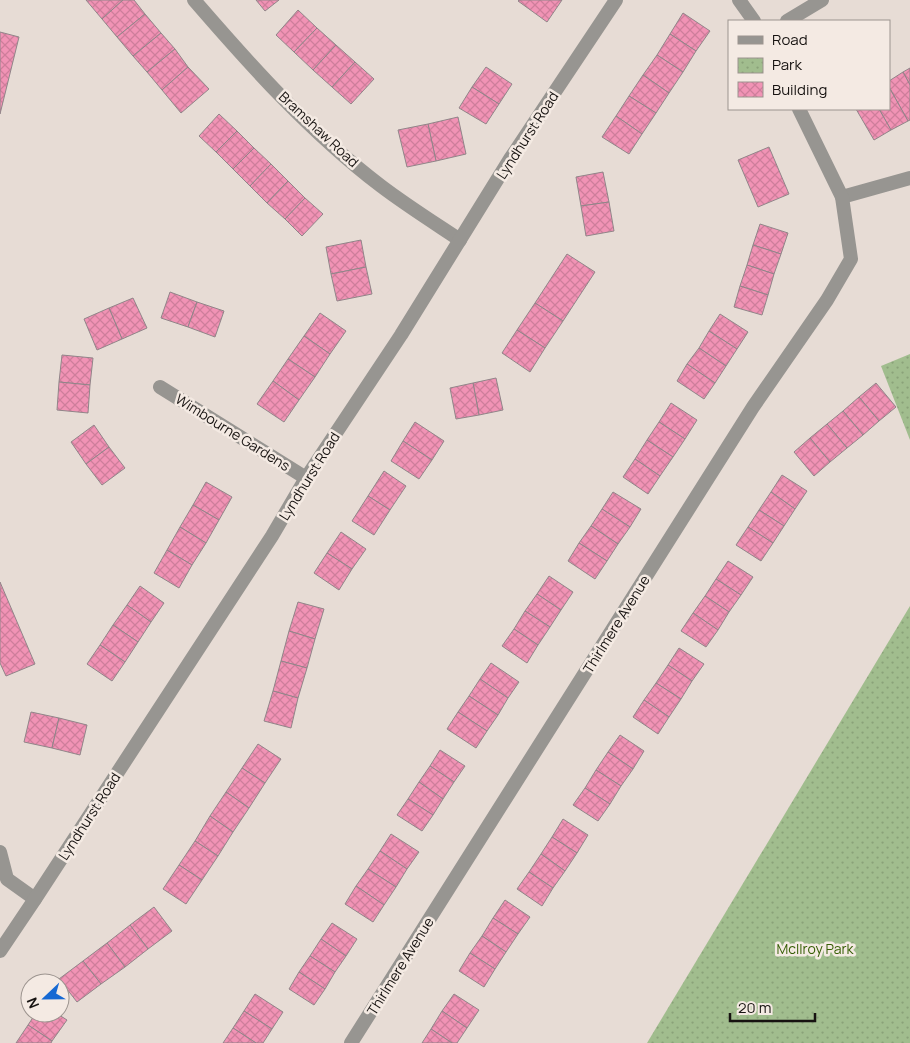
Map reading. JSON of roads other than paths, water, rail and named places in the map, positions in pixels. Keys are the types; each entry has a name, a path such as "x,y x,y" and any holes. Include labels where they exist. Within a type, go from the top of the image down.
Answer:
{"street":[{"name":"Bramshaw Road","path":"194,0 247,61 322,136 381,186 460,240"},
{"name":"Lyndhurst Road","path":"0,951 272,536 306,478 400,335 510,159 616,0"},
{"path":"739,0 753,20"},
{"path":"789,20 822,0"},
{"name":"Thirlmere Avenue","path":"351,1043 754,407 827,300 851,259 842,197 800,110"},
{"path":"842,197 910,178"},
{"name":"Wimbourne Gardens","path":"160,387 306,478"},
{"path":"0,852 7,879 35,899"}],"park label":[{"name":"McIlroy Park","path":"815,948"}]}
